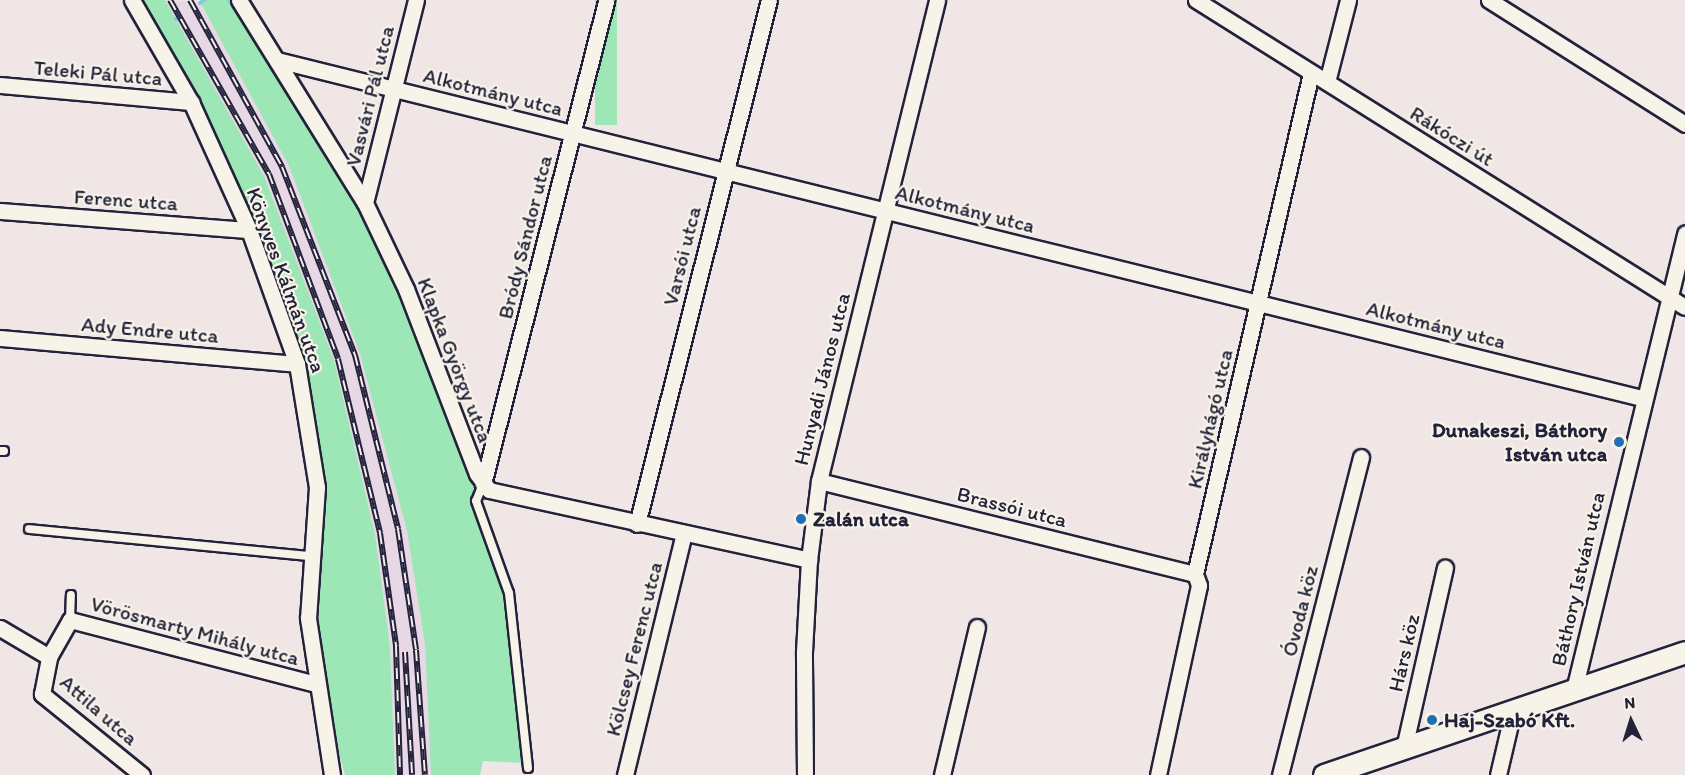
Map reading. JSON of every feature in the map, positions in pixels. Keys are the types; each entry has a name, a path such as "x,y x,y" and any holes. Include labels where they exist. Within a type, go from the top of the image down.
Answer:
{"street":[{"name":"Könyves Kálmán utca","path":"132,0 191,102 249,230 297,364 317,487 310,556 308,618 316,684 332,775"},
{"name":"Klapka György utca","path":"239,0 365,203 406,289 483,484"},
{"name":"Vasvári Pál utca","path":"365,203 416,0"},
{"name":"Bródy Sándor utca","path":"483,484 606,0"},
{"name":"Varsói utca","path":"637,524 724,171 769,0"},
{"name":"Hunyadi János utca","path":"805,775 809,560 819,481 937,0"},
{"name":"Rákóczi út","path":"1196,0 1685,307"},
{"path":"1327,82 1348,0"},
{"path":"1489,0 1685,124"},
{"name":"Alkotmány utca","path":"277,60 1642,398"},
{"name":"Királyhágó utca","path":"1158,775 1199,585 1195,574 1311,73"},
{"name":"Teleki Pál utca","path":"0,85 191,102"},
{"name":"Ferenc utca","path":"0,211 249,230"},
{"name":"Báthory István utca","path":"1574,690 1642,398 1685,233"},
{"name":"Ady Endre utca","path":"0,338 297,364"},
{"name":"Óvoda köz","path":"1280,775 1361,457"},
{"name":"Brassói utca","path":"819,481 1195,574"},
{"path":"483,484 495,494 809,560"},
{"name":"Kölcsey Ferenc utca","path":"625,775 684,533"},
{"name":"Hárs köz","path":"1404,748 1445,568"},
{"name":"Vörösmarty Mihály utca","path":"49,657 70,620 316,684"},
{"path":"942,775 977,627"},
{"name":"Attila utca","path":"0,628 49,657 42,694 142,775"},
{"path":"1324,775 1685,652"},
{"path":"1498,775 1513,711"}],"lane":[{"name":"Klapka György utca","path":"483,484 476,501 509,593 528,768"},
{"path":"29,529 310,556"},
{"path":"70,620 71,595"}],"shaded area":[{"path":"165,0 200,2 289,166 360,354 407,531 425,645 431,775 395,775 390,647 375,534 334,360"}],"green space":[{"path":"144,0 165,0 264,176 334,360 375,534 390,647 395,775 345,775 321,684 316,553 324,485 305,363 259,226"},
{"path":"202,0 232,0 341,168 404,291 474,479 472,502 507,595 525,763 483,761 480,775 431,775 425,645 407,531 360,354 289,166 200,2"},
{"path":"595,0 617,0 617,125 595,125"}],"waterway":[{"path":"200,3 204,0"},
{"path":"229,0 254,38"}],"railway":[{"path":"170,0 269,174 338,359 380,533 396,646 400,775"},
{"path":"190,0 282,167 355,355 398,529 416,650 425,775"},
{"path":"405,652 412,775"}],"place":[{"name":"Dunakeszi, Báthory István utca","path":"1619,442"},
{"name":"Zalán utca","path":"801,519"},
{"name":"Haj-Szabó Kft.","path":"1432,720"}]}
